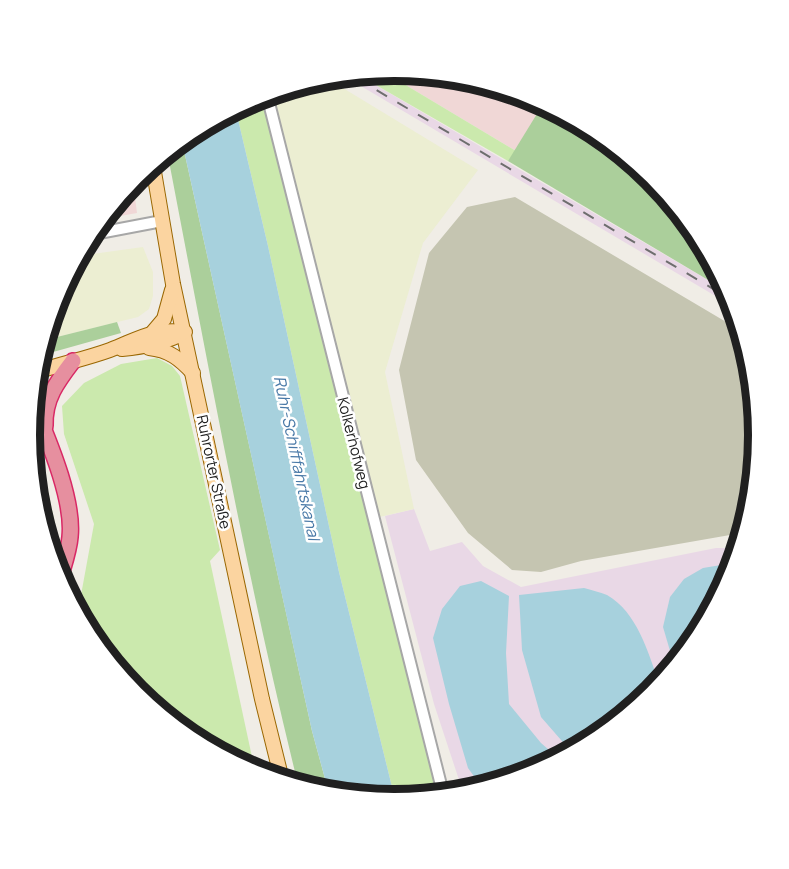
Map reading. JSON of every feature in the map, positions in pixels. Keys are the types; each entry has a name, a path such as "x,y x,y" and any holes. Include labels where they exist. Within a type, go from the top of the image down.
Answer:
{"highway":[{"path":"46,435 45,415 51,391 73,361"},
{"path":"41,422 64,489 70,522 70,538 64,562"},
{"path":"40,444 51,468 62,517 59,548"}],"main road":[{"name":"Ruhrorter Straße","path":"154,174 173,284 262,699 279,769"},
{"path":"153,332 164,319 173,284"},
{"path":"46,369 108,351 153,332 168,330 185,333"},
{"path":"141,348 168,341 185,333"},
{"path":"108,351 160,349 182,360 193,373"}],"street":[{"name":"Kolkerhofweg","path":"269,103 441,785"},
{"path":"104,232 162,221"}],"shaded area":[{"path":"369,81 715,284 722,300 356,83"},
{"path":"399,81 464,87 508,99 539,111 516,151"},
{"path":"338,85 478,170 423,243 385,372 414,509 375,518 272,102"},
{"path":"135,194 137,213 116,217"},
{"path":"515,197 731,325 742,365 748,411 748,458 742,504 733,535 581,561 541,572 512,570 468,533 416,460 399,370 429,253 467,207"},
{"path":"143,247 153,272 153,296 149,309 138,317 54,338 67,299 90,254"},
{"path":"414,509 430,551 462,542 483,566 521,587 716,548 730,548 712,591 689,631 661,668 628,701 591,729 551,752 508,770 460,783 434,704 385,516"}],"green space":[{"path":"369,81 399,81 516,151 508,161"},
{"path":"272,102 445,784 393,789 339,572 237,117"},
{"path":"539,111 572,128 628,168 661,201 689,238 715,284 508,161"},
{"path":"184,150 312,731 326,782 296,774 228,469 169,162"},
{"path":"117,322 121,333 50,353 54,338"},
{"path":"157,358 172,366 180,376 220,550 210,561 252,759 198,729 161,701 128,668 100,631 81,598 94,524 64,434 62,406 84,383 121,364"},
{"path":"43,473 45,477 55,533 47,504"}],"water":[{"name":"Ruhr-Schifffahrtskanal","path":"237,117 339,572 393,789 326,782 312,731 184,150"},
{"path":"724,564 701,612 671,655 663,627 670,597 684,579 703,568"},
{"path":"481,581 509,596 506,653 509,704 541,743 551,752 508,770 476,779 468,768 433,638 442,609 460,586"},
{"path":"584,588 607,595 617,602 634,622 656,674 628,701 591,729 565,745 541,717 522,650 519,595"}],"railway":[{"path":"363,82 719,292"}]}
